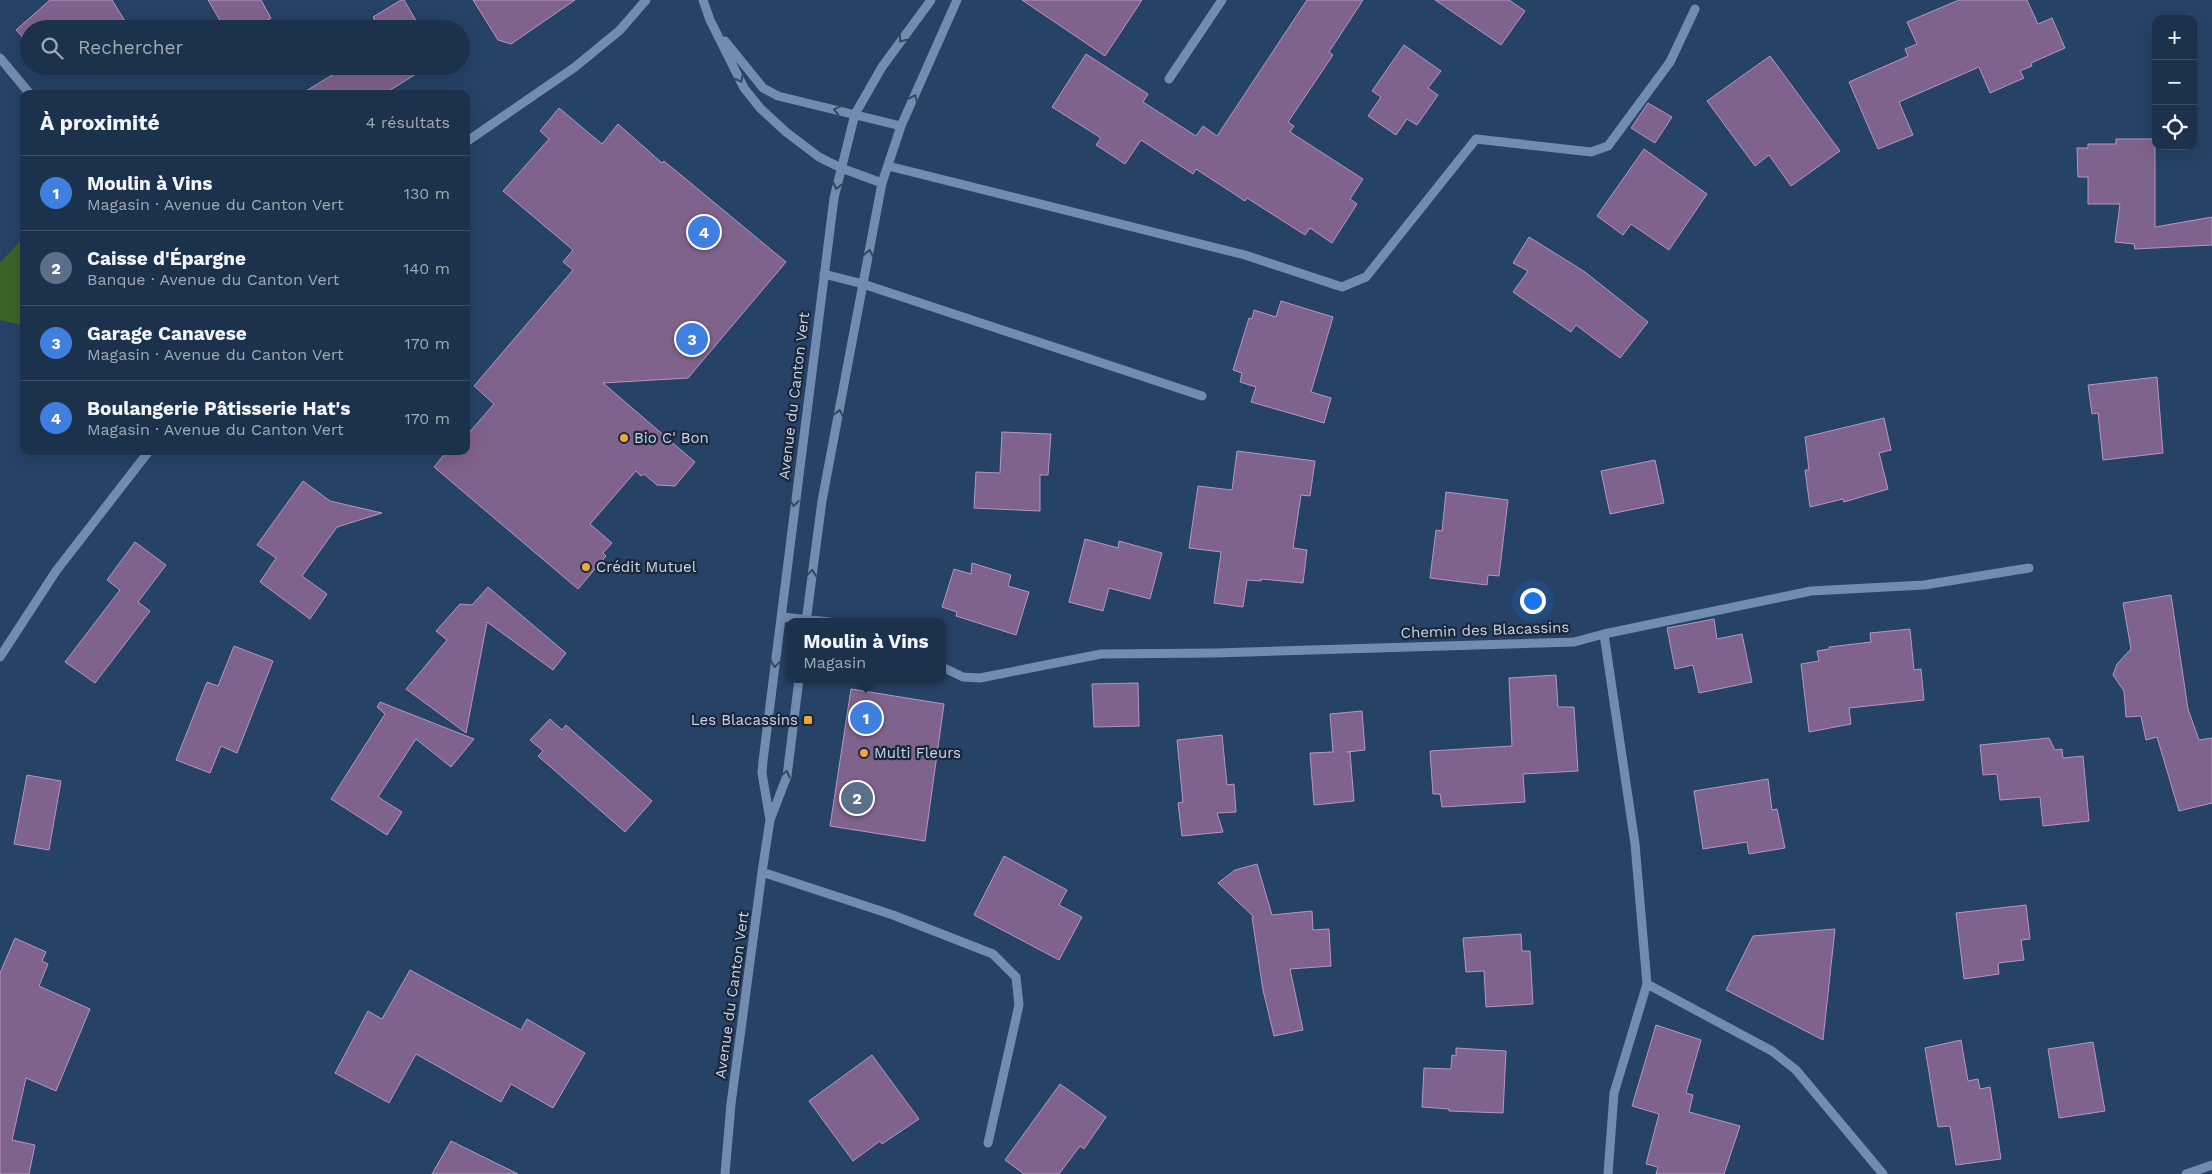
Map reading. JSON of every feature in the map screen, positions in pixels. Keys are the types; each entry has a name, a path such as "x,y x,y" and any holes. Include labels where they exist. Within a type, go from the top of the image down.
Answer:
{"street":[{"path":"470,139 575,67 620,30 646,0"},
{"path":"702,0 744,88 760,108 786,132 820,157 841,168 882,183"},
{"name":"Avenue du Canton Vert","path":"770,820 762,773 763,761 782,617 794,500 834,198 855,114 882,66 931,0"},
{"path":"806,618 822,501 882,183 901,126 957,0"},
{"path":"1169,79 1222,0"},
{"path":"888,166 1246,254 1342,287 1366,277 1476,139 1591,152 1608,146 1670,62 1695,9"},
{"path":"710,20 763,88 778,96 901,126"},
{"path":"0,58 27,90"},
{"path":"824,274 864,284 1202,396"},
{"path":"0,657 56,570 146,455"},
{"name":"Chemin des Blacassins","path":"946,668 963,677 980,678 1101,654 1216,654 1574,642 1604,634 1812,591 1924,585 2029,568"},
{"path":"782,617 788,618"},
{"path":"1604,634 1635,844 1647,984 1614,1093 1608,1174"},
{"name":"Avenue du Canton Vert","path":"725,1174 731,1104 762,872 770,820 787,776 799,683"},
{"path":"762,872 893,915 993,954 1016,977 1019,1005 988,1143"},
{"path":"1647,984 1772,1051 1796,1070 1883,1174"},
{"path":"2186,1174 2212,1165"}],"green space":[{"path":"20,241 20,325 0,320 0,263"}],"building":[{"path":"50,0 112,0 124,20 27,20"},
{"path":"208,0 261,0 271,18 268,20 220,20"},
{"path":"404,0 416,20 375,20 373,17"},
{"path":"473,0 575,0 511,44 498,40"},
{"path":"1022,0 1142,0 1105,56"},
{"path":"1307,0 1363,0 1329,52 1333,55 1288,122 1294,126 1290,132 1363,179 1350,199 1357,204 1332,243 1310,228 1305,235 1247,198 1245,201 1196,169 1193,174 1141,140 1125,164 1096,145 1101,138 1052,107 1086,54 1148,94 1143,102 1196,136 1203,126 1217,136"},
{"path":"1435,0 1509,0 1525,11 1501,45"},
{"path":"1959,0 2027,0 2038,24 2052,18 2065,48 2031,63 2032,66 2020,71 2024,78 1990,93 1979,67 1899,102 1913,135 1878,149 1849,82 1908,56 1905,49 1917,44 1907,22"},
{"path":"20,26 20,34 16,30"},
{"path":"1404,45 1441,71 1428,88 1438,95 1417,125 1407,119 1396,135 1368,116 1381,97 1372,91"},
{"path":"1770,56 1840,151 1791,186 1769,155 1755,166 1707,101"},
{"path":"332,75 415,75 390,90 308,90"},
{"path":"1648,103 1672,117 1655,143 1631,128"},
{"path":"559,108 602,144 618,124 662,163 664,161 786,262 688,378 603,383 695,462 675,486 657,485 644,474 641,476 636,471 590,524 612,543 603,553 606,556 578,589 434,467 444,455 470,455 470,431 494,404 474,386 573,270 563,262 573,250 503,191 549,139 540,131"},
{"path":"2116,139 2152,139 2152,150 2155,150 2155,227 2212,217 2212,245 2135,249 2134,244 2115,242 2120,204 2088,204 2088,177 2078,177 2077,148 2088,148 2088,144 2116,144"},
{"path":"1644,149 1707,194 1669,250 1631,224 1623,235 1597,216"},
{"path":"1529,237 1585,272 1648,322 1620,358 1576,325 1571,332 1513,292 1528,271 1513,263"},
{"path":"1281,301 1333,317 1311,392 1331,398 1324,423 1251,402 1256,387 1240,382 1242,373 1233,370 1249,318 1252,319 1254,310 1276,317"},
{"path":"2157,377 2163,453 2103,460 2098,413 2092,414 2088,385"},
{"path":"1884,418 1891,450 1879,453 1888,489 1844,502 1843,499 1810,507 1805,470 1809,470 1805,437"},
{"path":"1002,432 1051,434 1048,475 1040,475 1040,511 974,508 976,472 1000,473"},
{"path":"1237,451 1315,461 1310,496 1301,495 1293,548 1307,550 1303,583 1261,579 1261,581 1247,580 1243,607 1214,603 1221,552 1189,548 1198,486 1232,490"},
{"path":"1655,460 1664,503 1610,514 1601,471"},
{"path":"303,481 330,501 382,513 337,527 302,576 327,594 310,619 260,582 276,558 257,545"},
{"path":"1446,492 1508,500 1499,576 1488,575 1487,585 1430,578 1436,530 1442,531"},
{"path":"1085,539 1118,548 1119,541 1162,553 1150,599 1109,588 1103,611 1069,602"},
{"path":"135,542 166,565 138,602 150,611 95,683 65,662 120,590 107,580"},
{"path":"972,563 1011,575 1008,586 1029,592 1016,635 956,616 957,612 942,607 954,569 971,574"},
{"path":"488,587 566,653 553,670 487,622 466,733 406,689 447,640 436,631 460,604 472,605"},
{"path":"2171,595 2188,709 2199,740 2212,738 2212,803 2179,811 2157,737 2146,740 2141,716 2126,717 2124,691 2113,675 2117,664 2131,649 2123,603"},
{"path":"1714,619 1717,639 1742,634 1752,682 1699,693 1693,665 1675,669 1667,628"},
{"path":"1910,629 1914,670 1921,669 1924,700 1849,708 1851,724 1809,732 1801,664 1819,661 1817,651 1829,649 1829,647 1871,642 1870,633"},
{"path":"234,646 273,661 237,753 221,746 210,773 176,760 207,682 218,686"},
{"path":"1556,675 1558,707 1574,707 1578,771 1523,774 1525,802 1442,807 1440,794 1433,794 1430,751 1512,746 1509,678"},
{"path":"1138,683 1139,726 1094,727 1092,684"},
{"path":"851,689 944,704 925,841 830,826"},
{"path":"380,702 474,739 451,767 416,739 378,797 402,812 387,835 331,799 385,714 377,707"},
{"path":"1362,711 1365,750 1347,752 1350,752 1354,801 1314,805 1310,753 1333,752 1330,714"},
{"path":"550,719 562,730 566,725 652,801 625,832 538,756 543,751 530,740"},
{"path":"1222,735 1227,785 1234,784 1236,812 1217,813 1223,832 1182,836 1178,803 1183,802 1177,740"},
{"path":"2049,738 2055,750 2062,749 2063,758 2083,756 2089,821 2043,826 2040,797 2000,800 1997,774 1983,775 1980,745"},
{"path":"27,775 61,781 49,850 14,844"},
{"path":"1768,779 1772,810 1777,809 1785,848 1749,854 1747,842 1703,849 1694,791"},
{"path":"1004,856 1067,890 1059,905 1082,917 1059,960 974,915"},
{"path":"1257,864 1272,915 1312,911 1313,930 1329,929 1331,966 1290,969 1303,1030 1274,1036 1263,990 1252,917 1254,917 1218,883 1235,870"},
{"path":"2026,905 2030,939 2021,940 2024,960 1998,963 1999,974 1964,979 1956,913"},
{"path":"1835,929 1823,1040 1726,990 1753,936"},
{"path":"1521,934 1522,951 1530,951 1533,1004 1486,1007 1484,971 1466,972 1463,938"},
{"path":"15,938 46,952 42,961 48,964 39,986 90,1009 56,1091 26,1078 12,1140 35,1145 29,1174 0,1174 0,973"},
{"path":"410,970 521,1030 527,1019 585,1053 553,1108 511,1084 501,1102 416,1054 389,1103 335,1073 368,1011 382,1019"},
{"path":"1656,1025 1701,1040 1686,1093 1693,1095 1689,1112 1740,1126 1724,1174 1656,1174 1658,1167 1646,1164 1659,1114 1632,1106"},
{"path":"1961,1040 1968,1081 1978,1079 1980,1089 1990,1087 2001,1159 1956,1165 1950,1126 1938,1127 1925,1048"},
{"path":"2093,1042 2105,1111 2059,1118 2048,1049"},
{"path":"1456,1048 1506,1051 1503,1113 1449,1111 1449,1109 1422,1107 1424,1068 1451,1069 1452,1055 1456,1056"},
{"path":"872,1055 919,1119 882,1144 880,1141 853,1161 809,1101"},
{"path":"1060,1084 1106,1117 1084,1149 1080,1146 1059,1174 1024,1174 1005,1160"},
{"path":"451,1141 518,1174 432,1174"}],"place":[{"name":"Boulangerie Pâtisserie Hat's","path":"704,232"},
{"name":"Garage Canavese","path":"692,339"},
{"name":"Bio C' Bon","path":"624,438"},
{"name":"Crédit Mutuel","path":"586,567"},
{"name":"Moulin à Vins","path":"866,718"},
{"name":"Les Blacassins","path":"808,720"},
{"name":"Multi Fleurs","path":"864,753"},
{"name":"Caisse d'Épargne","path":"857,798"}]}
